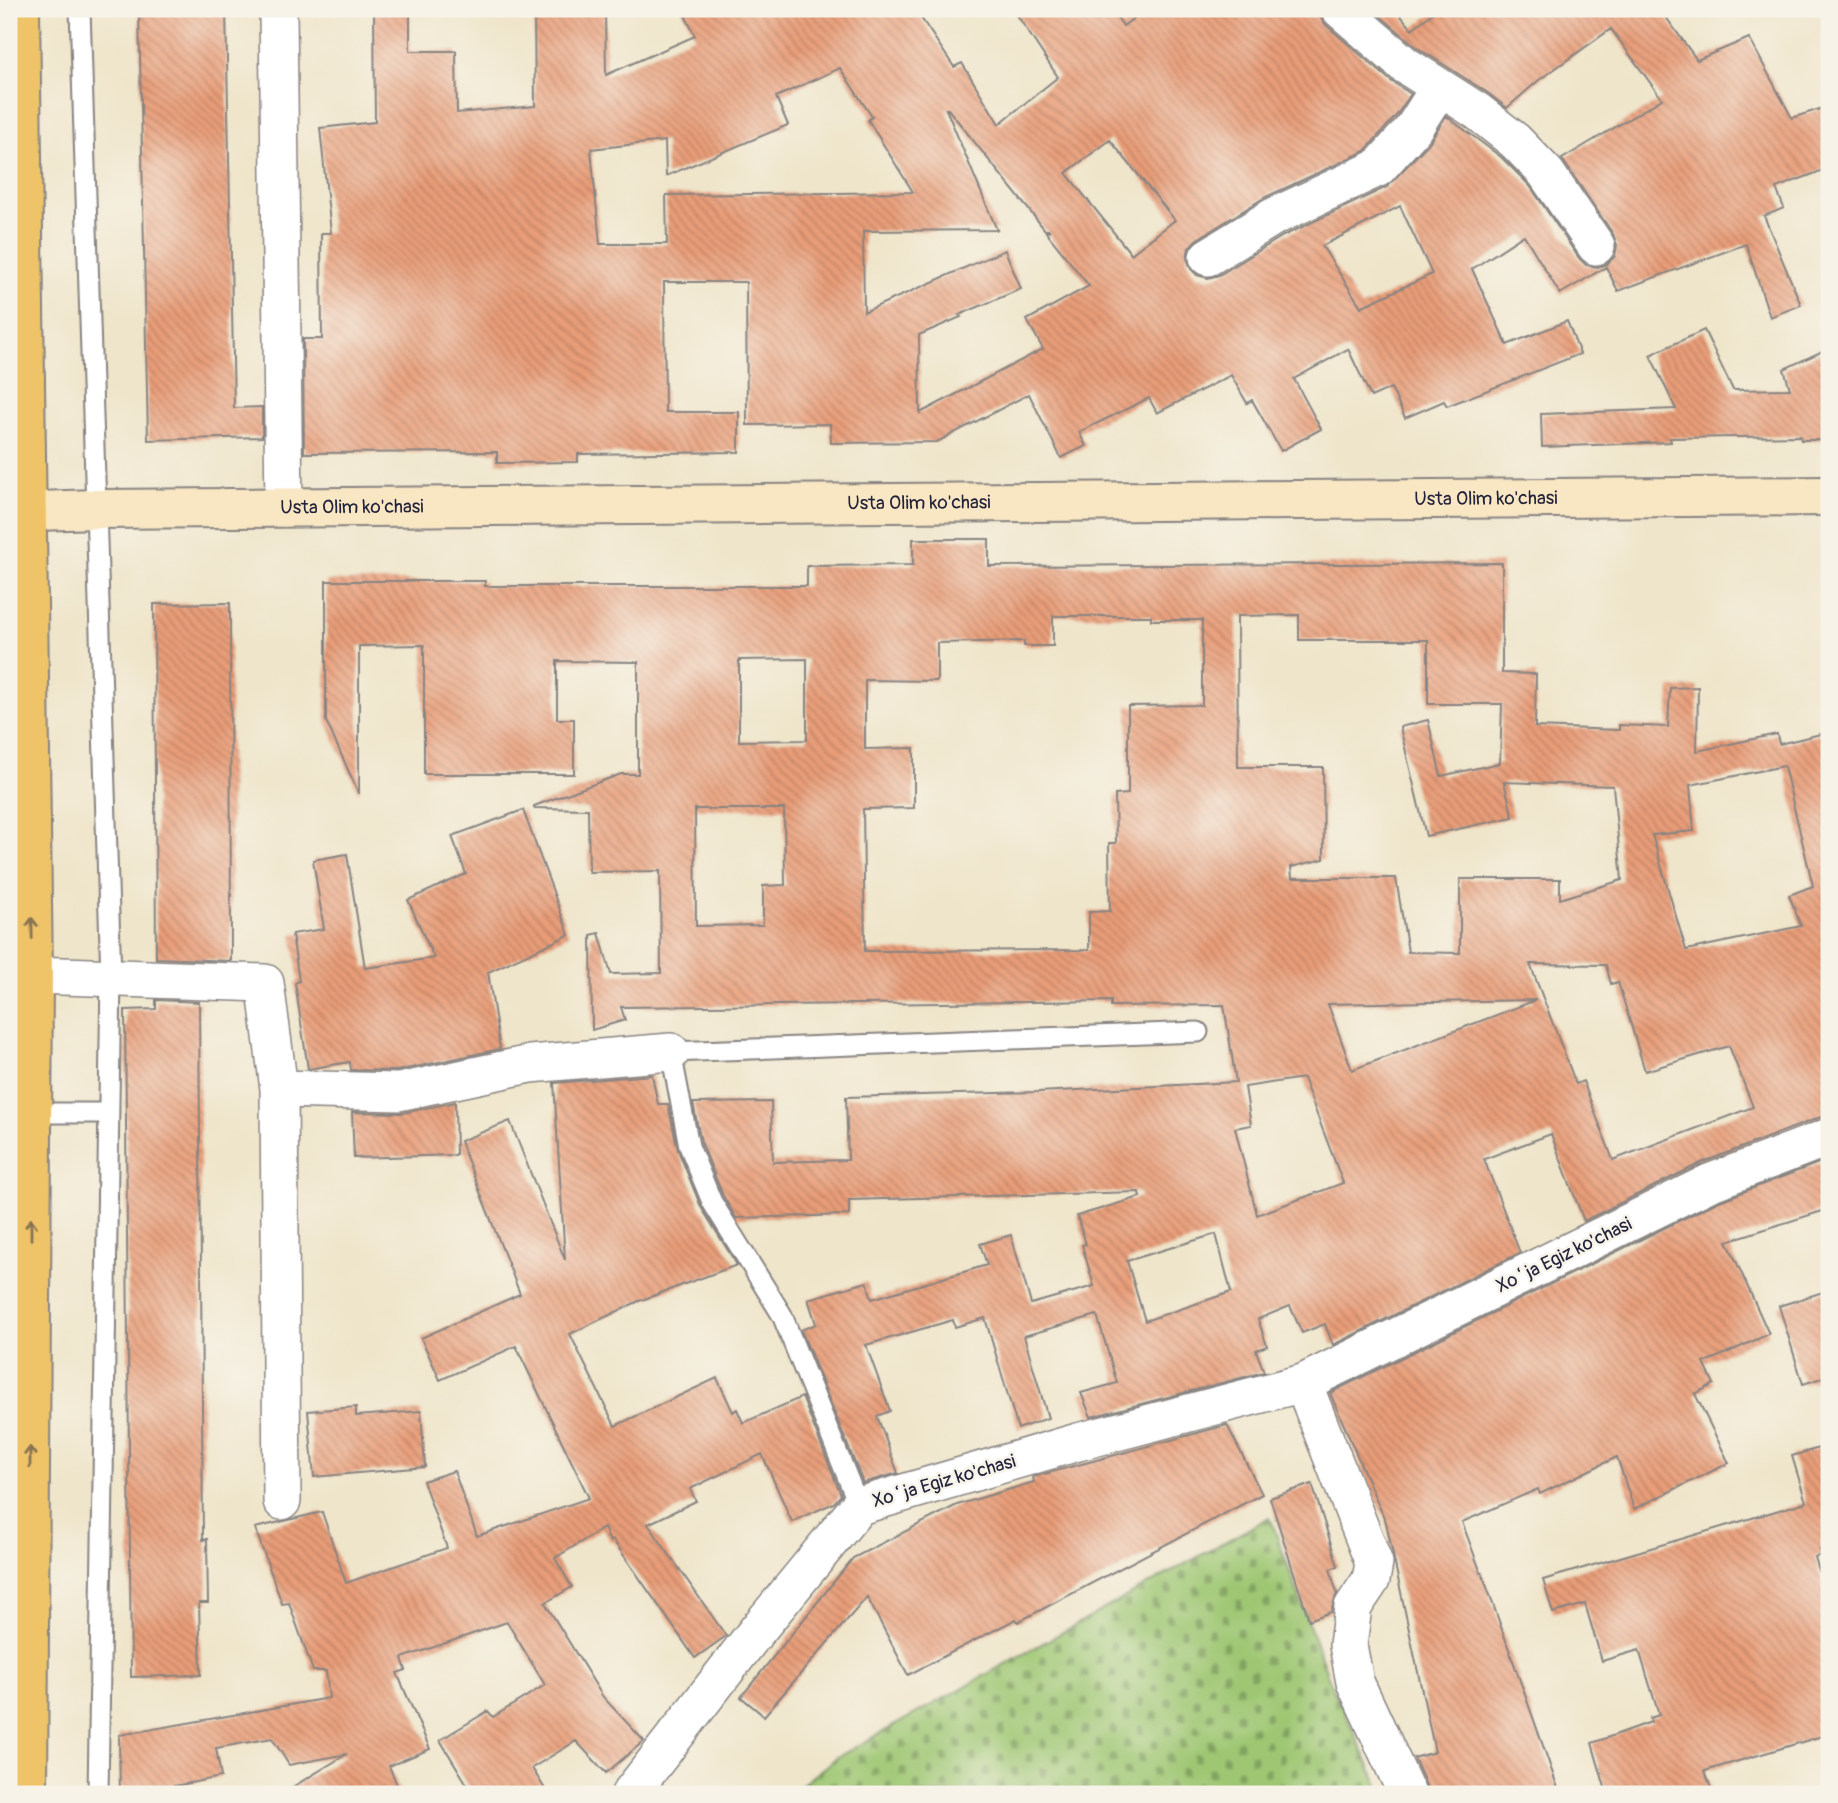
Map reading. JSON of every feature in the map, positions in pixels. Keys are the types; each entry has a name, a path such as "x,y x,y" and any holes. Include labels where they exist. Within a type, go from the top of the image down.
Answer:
{"main road":[{"path":"20,9 18,512 33,975 28,1794"}],"street":[{"path":"278,9 284,508"},
{"path":"1340,9 1405,65 1477,111 1515,141 1546,173 1595,246"},
{"path":"1208,257 1273,216 1378,168 1413,129 1439,88"},
{"name":"Usta Olim ko'chasi","path":"18,512 96,509 1829,496"},
{"path":"33,975 265,983 279,1088 282,1500"},
{"path":"279,1088 399,1093 530,1064 671,1052"},
{"name":"Xoʻja Egiz ko'chasi","path":"630,1794 755,1633 859,1506 1078,1442 1303,1383 1709,1183 1829,1137"},
{"path":"1303,1383 1374,1563 1371,1580 1353,1607 1348,1645 1355,1682 1407,1794"}],"lane":[{"path":"80,9 111,977 98,1794"},
{"path":"859,1506 782,1315 712,1202 693,1157 671,1052 1198,1032"},
{"path":"32,1113 109,1112"}],"green space":[{"path":"1270,1517 1330,1682 1383,1794 790,1794 836,1758"}],"building":[{"path":"139,9 226,9 234,408 262,407 262,437 148,440"},
{"path":"374,9 410,9 410,51 456,51 457,113 535,106 534,11 605,9 606,75 695,36 682,9 915,9 954,67 962,63 999,124 1058,77 1013,9 1112,9 1123,26 1146,9 1320,9 1320,17 1326,25 1391,81 1411,94 1396,116 1365,151 1264,198 1196,240 1189,248 1187,258 1191,269 1197,275 1208,278 1219,275 1283,236 1387,187 1429,143 1446,116 1501,157 1530,186 1579,258 1586,265 1598,267 1607,264 1615,256 1617,245 1613,234 1562,159 1662,99 1611,29 1539,80 1507,108 1418,48 1372,9 1395,9 1412,29 1438,9 1660,9 1697,60 1749,38 1792,118 1829,106 1829,168 1776,188 1784,208 1764,216 1801,305 1770,317 1746,244 1618,291 1606,267 1560,294 1524,235 1472,269 1507,345 1567,321 1580,354 1447,406 1444,401 1405,418 1391,388 1371,397 1348,349 1294,379 1321,429 1281,451 1252,400 1247,403 1231,375 1157,413 1149,398 1079,432 1086,446 1061,458 1029,394 937,442 831,443 830,424 747,425 746,282 664,282 665,412 739,412 739,452 578,454 578,462 497,463 497,452 304,453 303,339 322,339 321,233 331,233 320,128 375,122","holes":["840,68 872,117 868,120 913,192 666,195 667,244 600,244 591,149 665,141 666,176 788,125 776,97","946,109 1045,230 1050,230 1046,232 1089,286 1027,320 1043,349 920,413 919,335 1021,289 1005,250 864,312 863,231 997,230","1110,140 1175,220 1131,254 1066,173","1400,206 1432,274 1361,307 1322,246"]},
{"path":"1704,330 1733,390 1790,389 1784,369 1829,348 1829,440 1801,440 1800,436 1670,438 1671,442 1542,447 1541,414 1676,409 1650,355"},
{"path":"913,539 989,539 989,566 1502,563 1502,673 1536,674 1535,727 1619,730 1619,725 1668,727 1670,688 1698,687 1697,751 1777,734 1779,744 1829,732 1829,923 1821,926 1829,950 1829,1116 1701,1163 1584,1221 1551,1134 1484,1159 1520,1253 1333,1345 1325,1324 1302,1333 1290,1306 1258,1319 1267,1346 1256,1350 1264,1372 1091,1417 1081,1393 1117,1383 1097,1315 1024,1336 1048,1418 1018,1429 985,1318 955,1327 953,1320 866,1345 890,1411 877,1416 898,1473 863,1483 801,1330 816,1324 808,1299 867,1282 872,1299 987,1265 980,1244 1011,1235 1031,1304 1094,1286 1082,1245 1086,1244 1077,1216 1140,1197 1139,1192 849,1200 849,1215 736,1218 723,1196 701,1142 693,1103 771,1102 773,1162 848,1160 846,1097 1038,1092 1236,1082 1224,1005 1111,1006 1111,1001 621,1007 625,1020 592,1030 591,935 599,933 611,974 661,973 660,871 589,872 588,809 534,806 621,774 638,774 638,662 557,661 557,719 574,719 574,774 424,774 424,645 359,646 359,794 326,721 326,581 485,581 485,586 807,586 807,566 913,565","holes":["1299,615 1299,640 1428,640 1428,704 1502,704 1500,763 1441,776 1428,720 1400,727 1426,836 1513,817 1504,782 1613,786 1622,880 1560,899 1560,879 1460,879 1460,953 1408,952 1396,878 1292,878 1291,867 1324,859 1323,767 1238,767 1237,616","1053,616 1151,616 1151,620 1202,620 1202,705 1128,706 1128,794 1115,795 1116,843 1109,843 1110,911 1089,912 1089,950 865,951 863,809 914,808 914,748 865,749 865,680 937,681 937,643 1024,641 1024,646 1053,646","807,659 807,740 739,741 739,660","1784,766 1813,886 1789,895 1801,926 1686,950 1652,835 1694,831 1690,785","695,809 784,809 785,885 763,886 763,925 696,926","1530,964 1606,965 1611,984 1618,982 1645,1071 1729,1046 1753,1107 1613,1160 1583,1081 1576,1084","1536,1000 1352,1070 1328,1004","1303,1078 1343,1183 1257,1215 1235,1128 1251,1125 1245,1087","1216,1234 1231,1292 1145,1321 1127,1261"]},
{"path":"230,603 231,961 156,958 154,604"},
{"path":"523,810 569,935 488,972 500,1049 397,1071 351,1070 350,1062 308,1069 295,983 299,981 292,934 324,929 313,860 347,854 365,968 434,958 408,900 466,874 452,836"},
{"path":"156,1000 199,1002 203,1540 207,1539 208,1603 199,1603 201,1675 131,1677 125,1010 156,1009"},
{"path":"652,1075 658,1104 668,1104 678,1150 701,1207 737,1265 639,1301 570,1334 615,1426 717,1378 733,1412 737,1409 743,1423 802,1397 841,1495 834,1503 792,1522 762,1454 690,1489 696,1501 648,1524 726,1636 695,1658 613,1540 610,1542 604,1528 555,1558 572,1587 545,1603 603,1697 644,1741 606,1773 576,1741 532,1768 548,1794 473,1794 440,1740 488,1711 493,1717 545,1685 507,1622 402,1658 406,1670 397,1673 430,1749 389,1766 401,1794 281,1794 347,1754 289,1765 272,1738 216,1748 221,1777 164,1788 164,1794 120,1794 119,1735 329,1698 326,1671 313,1671 289,1603 282,1604 255,1528 322,1512 346,1583 447,1548 423,1481 454,1471 477,1536 589,1498 516,1346 440,1380 421,1338 520,1294 460,1141 510,1121 565,1260 554,1083"},
{"path":"455,1102 456,1155 354,1158 352,1112 403,1113"},
{"path":"1829,1159 1829,1209 1727,1241 1769,1334 1704,1363 1714,1384 1695,1394 1729,1463 1634,1509 1617,1457 1540,1494 1538,1489 1462,1522 1560,1794 1428,1794 1414,1758 1435,1752 1386,1522 1330,1393 1717,1202"},
{"path":"1829,1290 1829,1376 1803,1384 1779,1306"},
{"path":"356,1407 356,1416 421,1411 425,1467 314,1477 308,1411"},
{"path":"1227,1425 1262,1494 1018,1622 1016,1619 908,1675 867,1597 764,1716 741,1697 853,1558 957,1505 1034,1482 1033,1477"},
{"path":"1829,1445 1829,1555 1815,1557 1829,1603 1829,1734 1705,1771 1713,1794 1607,1794 1592,1743 1651,1722 1650,1718 1659,1715 1639,1650 1602,1661 1585,1604 1553,1613 1543,1580 1806,1502 1792,1456"},
{"path":"1312,1484 1338,1566 1330,1569 1337,1593 1331,1612 1309,1620 1270,1498"}]}
